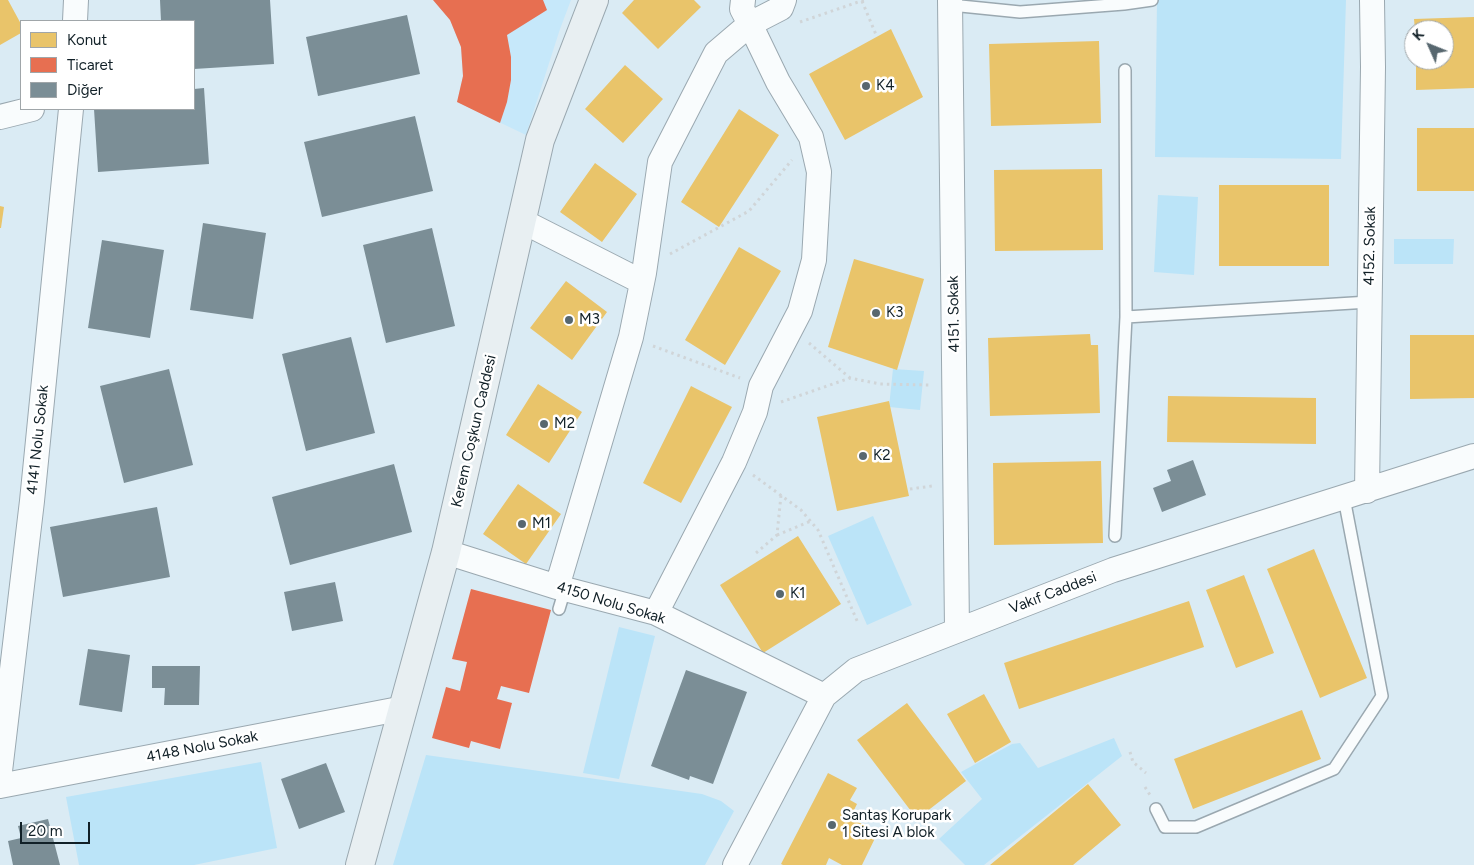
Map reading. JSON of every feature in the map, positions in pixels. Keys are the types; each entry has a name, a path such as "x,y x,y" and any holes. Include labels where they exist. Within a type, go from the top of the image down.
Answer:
{"street":[{"path":"75,20 76,0"},
{"name":"Kerem Coşkun Caddesi","path":"360,865 446,552 540,140 594,0"},
{"path":"656,614 734,462 755,412 761,386 800,311 814,260 819,172 811,137 778,82 742,9 743,0"},
{"path":"560,595 631,338 644,274 660,162 716,53 750,24 781,8 784,0"},
{"name":"4152. Sokak","path":"1367,491 1373,67 1372,0"},
{"name":"4151. Sokak","path":"950,2 957,629"},
{"path":"0,117 28,110"},
{"name":"4141 Nolu Sokak","path":"0,771 32,501 71,110"},
{"path":"522,221 644,274"},
{"name":"Vakıf Caddesi","path":"735,865 824,696 856,670 957,629 1113,570 1288,513 1367,491 1474,456"},
{"name":"4150 Nolu Sokak","path":"446,552 560,595 656,614 824,696"},
{"name":"4148 Nolu Sokak","path":"0,786 404,708"}],"lane":[{"path":"950,2 1020,12 1152,0"},
{"path":"1116,536 1126,317 1125,70"},
{"path":"1126,317 1369,302"},
{"path":"1156,809 1165,826 1196,827 1334,769 1382,696 1344,498"}],"path":[{"path":"792,25 863,0 876,37"},
{"path":"644,274 749,211 811,137"},
{"path":"792,327 850,378"},
{"path":"631,338 761,386"},
{"path":"755,412 817,388 850,378 880,384 955,385"},
{"path":"734,462 781,494 811,521 818,530 858,623"},
{"path":"777,535 781,494"},
{"path":"756,553 777,535 811,521"},
{"path":"1130,752 1133,762 1146,773"}],"shaded area":[{"path":"433,0 571,0 526,135 457,102 463,76 461,47 450,20"},
{"path":"1157,0 1346,0 1341,159 1155,157"},
{"path":"1158,195 1198,197 1194,275 1154,272"},
{"path":"1394,239 1454,239 1453,264 1394,264"},
{"path":"893,369 924,371 920,410 889,407"},
{"path":"873,516 912,605 867,625 828,536"},
{"path":"619,627 655,636 619,779 583,773"},
{"path":"1114,738 1122,756 984,865 965,865 939,839 982,799 961,772 1012,744 1020,743 1038,768"},
{"path":"426,755 702,794 721,801 734,811 705,865 393,865"},
{"path":"261,762 277,848 194,865 79,865 66,797"}],"building: Konut":[{"path":"0,0 8,0 20,22 20,34 0,45"},
{"path":"634,0 694,0 701,7 658,49 622,13"},
{"path":"1474,17 1474,88 1416,90 1416,70 1454,70 1454,20 1414,19"},
{"name":"K4","path":"891,29 923,97 845,140 809,74"},
{"path":"1099,41 1101,123 991,126 989,44"},
{"path":"625,65 663,99 623,143 585,109"},
{"path":"739,109 779,135 719,227 681,202"},
{"path":"1417,128 1474,128 1474,191 1417,191"},
{"path":"595,163 637,194 602,242 560,212"},
{"path":"1102,169 1103,250 995,251 994,170"},
{"path":"1219,185 1329,185 1329,266 1219,266"},
{"path":"0,206 4,207 1,228 0,228"},
{"path":"739,247 781,271 725,365 685,340"},
{"name":"K3","path":"854,259 924,279 897,370 828,347"},
{"name":"M3","path":"566,281 607,312 572,360 530,328"},
{"path":"1090,334 1091,345 1098,345 1100,413 990,416 988,338"},
{"path":"1410,335 1474,335 1474,398 1410,399"},
{"name":"M2","path":"538,384 582,412 549,463 506,435"},
{"path":"691,386 732,407 681,503 643,483"},
{"path":"1168,396 1316,398 1316,444 1167,442"},
{"name":"K2","path":"889,401 909,496 837,511 817,417"},
{"path":"1101,461 1103,543 994,545 993,463"},
{"name":"M1","path":"518,484 561,514 526,564 483,534"},
{"name":"K1","path":"798,536 841,604 763,653 720,585"},
{"path":"1314,549 1367,678 1320,698 1267,569"},
{"path":"1244,575 1274,653 1236,668 1206,590"},
{"path":"1189,601 1204,647 1019,709 1004,663"},
{"path":"984,694 1011,742 975,763 947,714"},
{"path":"907,703 966,781 917,819 857,740"},
{"path":"1302,710 1321,759 1193,809 1174,759"},
{"name":"Santaş Korupark 1 Sitesi A blok","path":"828,773 857,788 850,800 857,804 850,818 878,832 862,865 842,865 829,858 826,865 781,864"},
{"path":"1088,784 1121,825 1073,865 990,865"}],"building: Ticaret":[{"path":"433,0 543,0 547,10 507,35 511,57 511,80 507,102 500,123 457,102 463,76 461,47 450,20"},
{"path":"471,589 551,610 529,693 501,686 497,699 512,703 500,749 471,741 469,748 432,738 446,687 460,691 467,662 452,659"}],"building: Diğer":[{"path":"160,0 270,0 274,64 195,69 195,20 161,20"},
{"path":"407,15 420,74 318,96 306,37"},
{"path":"204,88 209,164 98,172 94,110 195,110 195,89"},
{"path":"415,116 433,191 322,217 304,142"},
{"path":"203,223 266,233 253,319 190,310"},
{"path":"432,228 455,326 386,343 363,245"},
{"path":"102,240 164,250 150,338 88,328"},
{"path":"351,337 375,433 306,451 282,354"},
{"path":"169,369 193,465 124,483 100,386"},
{"path":"1193,460 1206,495 1162,512 1153,488 1171,481 1167,470"},
{"path":"394,464 412,532 290,565 272,497"},
{"path":"157,507 170,577 63,597 50,527"},
{"path":"335,582 343,621 292,631 284,592"},
{"path":"88,649 130,655 122,712 79,705"},
{"path":"152,666 200,666 199,705 164,705 165,688 152,688"},
{"path":"686,670 747,692 713,784 690,776 689,780 651,766"},
{"path":"326,763 345,812 299,829 281,779"},
{"path":"48,819 60,865 13,865 8,841 21,838 18,826"}],"place":[{"name":"K4","path":"866,86"},
{"name":"K3","path":"876,313"},
{"name":"M3","path":"569,320"},
{"name":"M2","path":"544,424"},
{"name":"K2","path":"863,456"},
{"name":"M1","path":"522,524"},
{"name":"K1","path":"780,594"},
{"name":"Santaş Korupark 1 Sitesi A blok","path":"832,825"}]}
